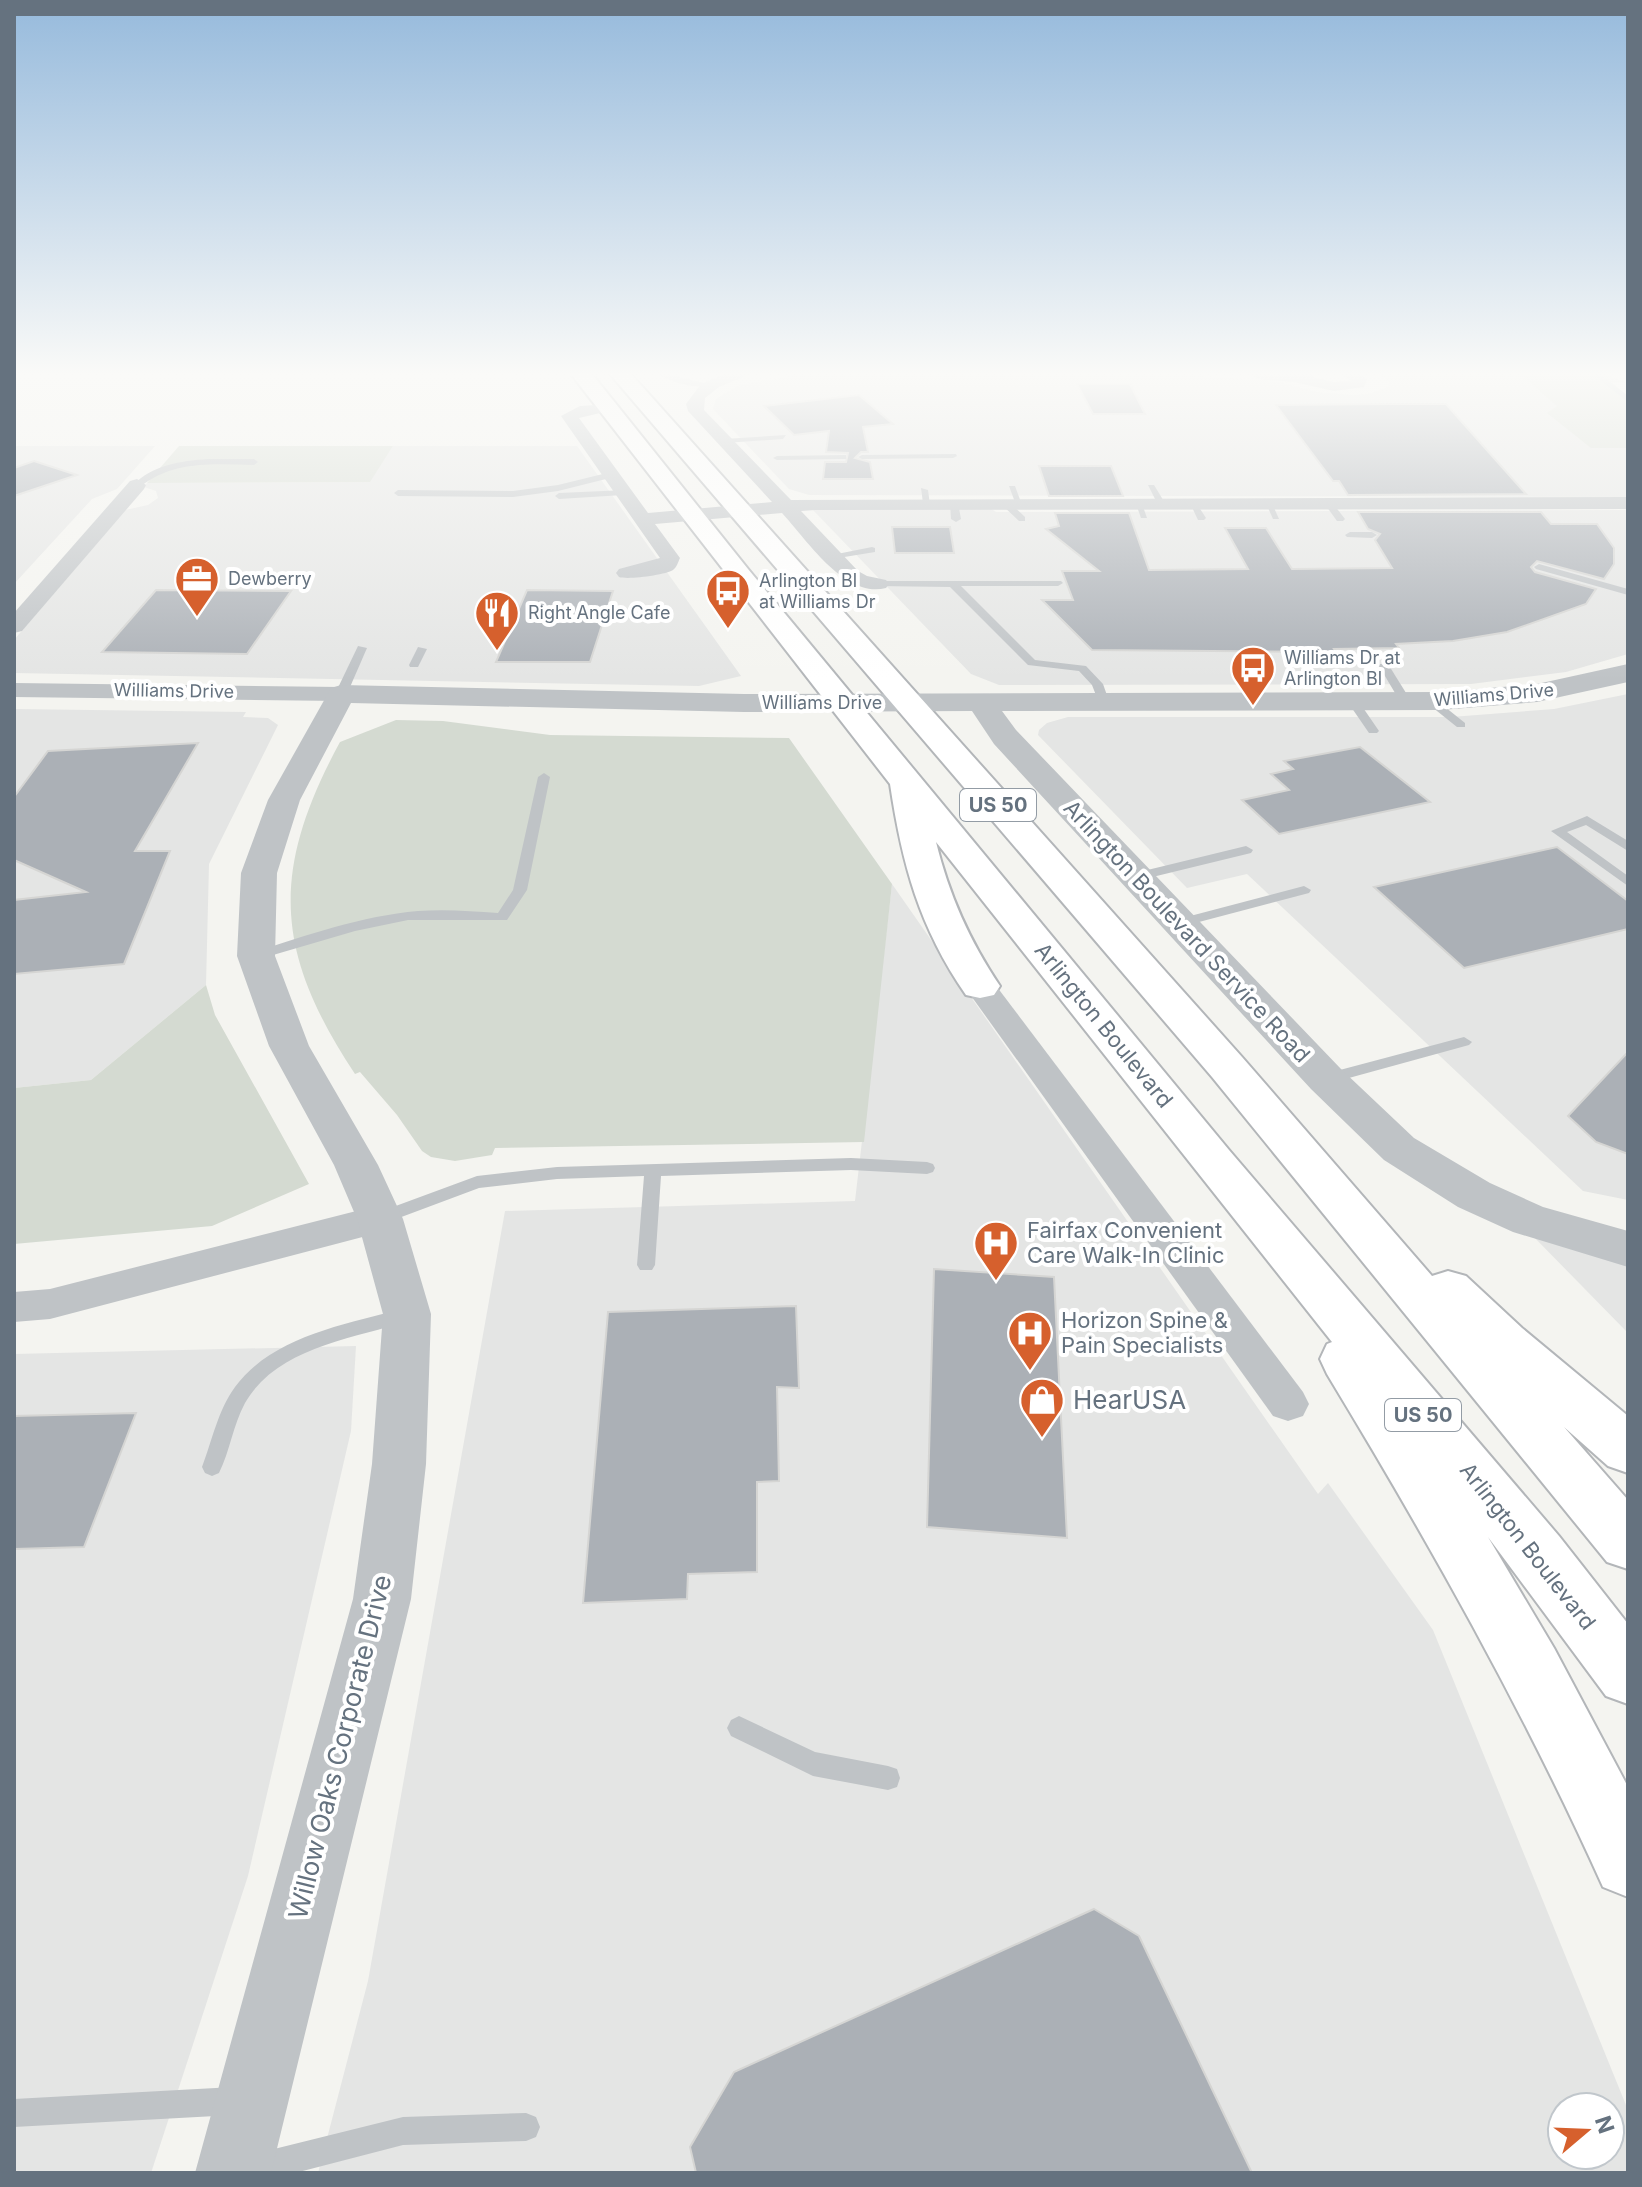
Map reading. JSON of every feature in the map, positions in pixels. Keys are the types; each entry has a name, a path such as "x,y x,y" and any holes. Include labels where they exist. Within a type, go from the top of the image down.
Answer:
{"main road":[{"name":"Arlington Boulevard","path":"663,476 739,575 1213,1161 1538,1555 1628,1674"},
{"name":"US 50","path":"711,476 1227,1067 1628,1543"},
{"path":"906,778 923,862 951,943 980,986"},
{"path":"1227,1067 1393,1238 1504,1343 1628,1449"},
{"path":"1213,1161 1344,1356 1452,1533 1564,1732 1628,1862"}],"street":[{"path":"612,476 668,554 670,562 626,573"},
{"path":"757,476 856,580 879,584"},
{"path":"14,626 137,485"},
{"path":"643,519 784,505 926,497 955,511 1014,503 1141,510 1156,495 1196,510 1334,511 1628,503"},
{"name":"Williams Drive","path":"14,690 909,704 1418,701 1537,693 1628,674"},
{"name":"Willow Oaks Corporate Drive","path":"236,2173 252,2100 382,1599 399,1464 407,1314 380,1219 356,1165 289,1046 256,956 259,873 284,800 341,694"},
{"name":"Arlington Boulevard Service Road","path":"981,703 1005,737 1136,877 1326,1079 1399,1149 1474,1195 1529,1220 1628,1249"},
{"path":"980,986 1288,1404"},
{"path":"14,1307 50,1304 380,1219"}],"lane":[{"path":"137,485 148,476"},
{"path":"452,498 558,488 607,476"},
{"path":"398,493 489,502 623,492"},
{"path":"1350,535 1372,535"},
{"path":"832,556 872,550"},
{"path":"1539,567 1628,592"},
{"path":"952,583 1032,663 1082,668 1097,684 1103,701"},
{"path":"879,584 1058,583"},
{"path":"341,694 362,648"},
{"path":"414,665 422,649"},
{"path":"1384,666 1418,701 1461,725"},
{"path":"1353,701 1373,731"},
{"path":"256,956 347,929 408,916 453,913 502,917 520,890 544,777"},
{"path":"1628,847 1587,820 1557,831 1628,882"},
{"path":"1136,877 1246,850"},
{"path":"1180,923 1304,890"},
{"path":"1326,1079 1464,1042"},
{"path":"380,1219 477,1182 557,1173 851,1164 927,1168"},
{"path":"646,1265 653,1170"},
{"path":"212,1467 241,1394 274,1360 325,1339 407,1314"},
{"path":"739,1728 813,1764 888,1778"},
{"path":"14,2113 252,2100"},
{"path":"236,2173 403,2131 526,2127"}],"shaded area":[{"path":"14,476 128,476 117,489 92,499 14,584"},
{"path":"153,476 374,476 370,482 147,483"},
{"path":"373,476 598,476 741,676 699,686 14,673 14,640 125,510 148,505 158,498 156,491 144,487 147,483 369,482"},
{"path":"777,476 1628,476 1628,497 809,495 789,489"},
{"path":"990,508 996,512 1628,510 1628,654 1566,672 1471,684 999,685 971,674 812,509"},
{"path":"1628,694 1628,1200 1583,1191 1247,874 1187,888 1038,735 1047,723 1068,717 1451,717 1554,709"},
{"path":"14,709 246,712 243,717 268,718 278,725 209,864 206,985 91,1080 14,1088"},
{"path":"396,720 443,721 550,735 789,738 892,884 864,1142 495,1148 492,1155 455,1161 431,1157 422,1151 397,1115 360,1072 355,1074 328,1030 309,989 296,949 291,911 293,872 301,831 317,788 340,742"},
{"path":"892,884 1318,1494 1328,1483 1433,1630 1620,2091 1546,2091 1546,2171 1626,2171 1626,2105 1628,2173 318,2173 368,1981 505,1211 855,1201"},
{"path":"206,985 215,1015 309,1184 212,1226 14,1244 14,1088 91,1080"},
{"path":"1532,1235 1628,1261 1628,1333"},
{"path":"356,1346 351,1431 248,1876 151,2173 14,2173 14,1354"}],"building":[{"path":"14,476 74,476 14,496"},
{"path":"823,476 872,476 873,479 823,479"},
{"path":"1042,476 1115,476 1123,496 1049,496"},
{"path":"1329,476 1510,476 1526,494 1348,495 1339,481 1333,481"},
{"path":"1358,512 1541,512 1551,524 1597,524 1614,548 1614,564 1604,579 1537,561 1531,567 1535,572 1596,589 1586,604 1507,632 1453,641 1396,644 1399,648 1334,649 1336,652 1092,650 1042,600 1073,600 1062,571 1099,571 1046,529 1059,526 1055,513 1129,513 1149,570 1248,569 1225,528 1266,528 1292,569 1392,568 1375,540 1380,534 1368,529"},
{"path":"892,527 950,527 954,553 895,553"},
{"path":"156,590 291,591 247,654 102,652"},
{"path":"527,590 613,591 590,662 496,662"},
{"path":"198,743 135,851 170,851 124,964 14,974 14,900 86,892 14,860 14,797 48,751"},
{"path":"1360,747 1430,802 1279,834 1242,800 1289,790 1271,774 1293,769 1284,761"},
{"path":"1557,847 1628,901 1628,929 1464,968 1374,887"},
{"path":"1628,1052 1628,1154 1596,1142 1568,1116"},
{"path":"934,1269 1054,1277 1067,1538 927,1527"},
{"path":"796,1306 799,1388 777,1387 779,1481 757,1482 757,1572 688,1574 687,1599 583,1603 608,1312"},
{"path":"136,1413 84,1547 14,1549 14,1416"},
{"path":"1094,1909 1139,1936 1252,2173 696,2173 690,2147 734,2072"}],"place":[{"name":"Dewberry","path":"197,618"},
{"name":"Arlington Bl at Williams Dr","path":"728,630"},
{"name":"Right Angle Cafe","path":"497,652"},
{"name":"Williams Dr at Arlington Bl","path":"1253,707"},
{"name":"Fairfax Convenient Care Walk-In Clinic","path":"996,1282"},
{"name":"Horizon Spine & Pain Specialists","path":"1030,1372"},
{"name":"HearUSA","path":"1042,1439"}]}
